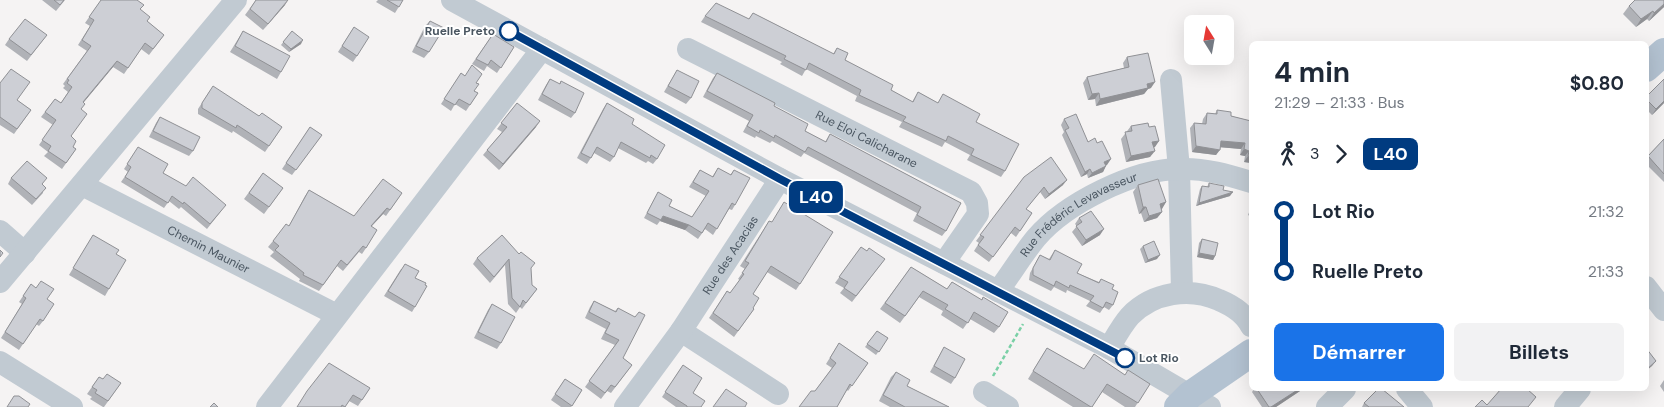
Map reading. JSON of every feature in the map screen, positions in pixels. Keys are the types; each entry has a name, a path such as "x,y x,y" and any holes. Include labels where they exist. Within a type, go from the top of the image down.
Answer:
{"main road":[{"path":"1649,65 1664,52"},
{"path":"1193,403 1249,355"}],"street":[{"path":"0,282 236,0"},
{"path":"452,0 482,7 542,49 780,179 1109,348 1193,403"},
{"name":"Rue Eloi Calicharane","path":"688,48 971,192 977,203 978,214 944,263"},
{"path":"267,407 542,49"},
{"path":"1171,80 1179,168 1182,291"},
{"name":"Rue Frédéric Levavasseur","path":"998,292 1036,238 1077,203 1097,192 1137,177 1179,168 1216,171 1249,181"},
{"name":"Rue des Acacias","path":"625,407 681,331 780,179"},
{"name":"Chemin Maunier","path":"82,185 337,315"},
{"path":"0,230 25,253"},
{"path":"1109,348 1130,316 1160,298 1182,291 1207,294 1231,305 1249,321"},
{"path":"681,331 778,394"},
{"path":"0,362 72,407"},
{"path":"1327,407 1343,391"},
{"path":"1409,391 1422,407"},
{"path":"1565,407 1578,391"},
{"path":"984,392 1008,407"}],"path":[{"path":"984,392 1032,310"}],"building":[{"path":"54,0 64,0 60,5"},
{"path":"101,0 137,0 144,5 140,9 150,17 147,21 164,35 153,49 145,43 128,68 117,61 83,102 85,104 81,109 87,114 71,136 76,141 73,147 76,149 66,163 48,151 51,146 42,140 56,120 45,112 55,99 61,103 72,87 67,83 69,80 67,79 91,46 82,40 94,20 89,17"},
{"path":"256,0 288,0 268,24 250,9"},
{"path":"387,0 403,0 399,7"},
{"path":"1635,0 1664,0 1664,4 1654,13 1653,11 1641,19 1629,6"},
{"path":"716,3 749,19 753,13 834,54 837,48 848,53 845,60 893,85 891,90 913,102 918,92 938,103 943,94 980,114 976,122 1019,144 1005,171 971,155 974,149 948,136 946,141 903,121 906,117 859,95 861,90 809,63 806,70 784,59 786,56 705,16"},
{"path":"25,19 47,35 31,55 9,39"},
{"path":"430,21 444,28 429,52 416,46"},
{"path":"354,27 369,37 357,56 342,46"},
{"path":"243,31 290,56 281,72 235,46"},
{"path":"292,31 303,40 291,49 283,42"},
{"path":"493,34 514,47 501,68 491,60 488,65 476,59"},
{"path":"1148,53 1155,82 1147,84 1148,88 1100,99 1099,93 1092,94 1087,77 1129,67 1127,57"},
{"path":"472,65 482,74 476,83 479,84 474,91 478,93 470,105 459,99 455,105 444,99 461,73 465,76"},
{"path":"11,69 30,82 17,100 31,110 17,129 0,117 0,83"},
{"path":"677,70 699,81 691,98 668,86"},
{"path":"717,73 775,103 774,106 808,124 805,131 826,142 830,134 961,203 946,231 917,215 921,207 808,147 805,152 775,135 774,138 760,130 759,133 747,126 753,115 707,91"},
{"path":"550,79 560,84 561,81 584,93 575,113 542,94"},
{"path":"1664,79 1664,101 1656,109 1649,102 1649,94"},
{"path":"213,86 259,116 262,113 282,127 269,146 237,125 236,128 202,108 202,103"},
{"path":"517,103 540,121 503,164 487,150 507,127 501,123"},
{"path":"607,103 634,119 632,124 665,145 657,159 651,155 650,158 621,142 614,157 597,147 591,158 581,153"},
{"path":"1217,110 1231,112 1231,116 1249,120 1249,151 1244,149 1245,143 1221,141 1220,150 1196,146 1194,123 1206,124 1207,113 1217,114"},
{"path":"1076,114 1088,142 1095,138 1097,143 1102,141 1111,159 1104,162 1106,166 1092,173 1090,169 1085,172 1065,130 1069,128 1064,119"},
{"path":"160,117 200,137 193,151 153,131"},
{"path":"1148,123 1149,127 1155,126 1159,141 1152,142 1155,151 1131,156 1125,132 1132,131 1131,126"},
{"path":"310,127 322,135 296,170 286,163"},
{"path":"1664,139 1664,174 1649,157"},
{"path":"138,147 168,164 163,173 186,186 193,177 226,205 210,224 184,202 183,204 172,196 168,203 125,177 131,167 127,164"},
{"path":"1051,157 1067,180 1049,194 1044,187 1026,209 1032,213 1020,231 1015,227 993,257 978,245 984,237 980,235 1024,177"},
{"path":"27,161 47,178 42,184 46,188 36,199 11,178"},
{"path":"718,168 731,175 734,170 750,178 735,205 732,203 717,229 708,223 702,233 689,225 663,216 661,220 647,213 658,192 672,200 669,206 692,217 709,191 693,182 700,170 713,177"},
{"path":"263,173 283,188 269,207 249,193"},
{"path":"383,179 402,193 390,210 387,208 371,226 377,230 366,248 363,246 347,265 341,260 323,285 303,275 304,273 275,250 279,246 273,241 286,224 289,226 309,190 354,216"},
{"path":"1158,179 1166,202 1160,204 1162,212 1149,216 1146,207 1143,207 1138,185"},
{"path":"1209,183 1224,186 1223,190 1233,192 1199,203 1202,186 1209,187"},
{"path":"784,202 833,232 800,284 771,266 753,294 759,298 754,309 738,331 713,313 727,291 730,293 744,274 742,273 749,263 745,261 769,221 772,222"},
{"path":"1091,211 1104,229 1086,240 1076,226 1082,222 1079,218"},
{"path":"93,235 119,250 116,254 126,260 109,289 73,268"},
{"path":"502,235 519,254 521,252 535,263 531,268 532,285 537,289 526,303 523,300 520,307 512,298 509,259 494,277 477,258"},
{"path":"1202,239 1218,243 1215,256 1199,253"},
{"path":"1154,241 1160,255 1148,260 1143,246"},
{"path":"861,247 867,251 869,248 885,259 856,296 844,288 848,282 839,277"},
{"path":"1055,250 1082,264 1077,273 1099,283 1101,279 1114,285 1112,289 1118,292 1113,305 1106,302 1103,308 1090,301 1094,296 1070,285 1069,288 1056,281 1054,286 1033,275 1033,268 1040,255 1050,260"},
{"path":"405,264 419,271 415,278 426,283 425,285 427,286 415,307 388,291"},
{"path":"911,267 947,289 952,282 982,300 983,297 1008,312 999,327 974,312 968,323 945,309 948,305 923,291 905,316 885,303"},
{"path":"41,281 54,289 47,299 54,304 43,321 40,319 23,344 5,332 26,298 23,296 31,284 36,288"},
{"path":"594,301 616,312 618,308 635,317 639,312 645,315 623,358 632,365 615,387 611,385 605,393 589,381 619,340 605,333 610,323 589,312"},
{"path":"492,304 515,317 501,343 478,332"},
{"path":"877,331 888,338 879,352 867,344"},
{"path":"839,343 868,363 852,386 850,384 837,407 799,407 811,391 815,391 836,363 830,358"},
{"path":"944,347 965,359 955,378 934,366"},
{"path":"1047,348 1084,369 1094,354 1125,375 1128,370 1150,384 1138,403 1107,384 1091,407 1033,371"},
{"path":"1649,352 1656,361 1649,367"},
{"path":"329,363 370,388 362,400 353,395 345,407 342,405 341,407 297,407 307,391"},
{"path":"683,365 702,378 693,393 705,401 701,407 687,407 665,392"},
{"path":"896,372 910,380 907,386 949,407 905,407 883,395"},
{"path":"107,374 121,383 108,401 95,393 97,390 92,387 99,377 103,379"},
{"path":"565,379 582,390 572,406 555,394"},
{"path":"726,389 747,403 745,407 713,407"},
{"path":"1258,391 1296,391 1271,407 1269,407"},
{"path":"1376,391 1384,391 1404,407 1369,407 1364,403"},
{"path":"1499,391 1529,391 1536,397 1528,407 1475,407 1482,400 1487,405"},
{"path":"14,396 19,396 30,404 28,407 7,407"},
{"path":"214,403 218,407 210,407"}],"bus line":[{"name":"L40","path":"509,31 780,179 1109,348 1125,358"}],"place":[{"name":"Ruelle Preto","path":"509,31"},
{"name":"Lot Rio","path":"1125,358"}]}
